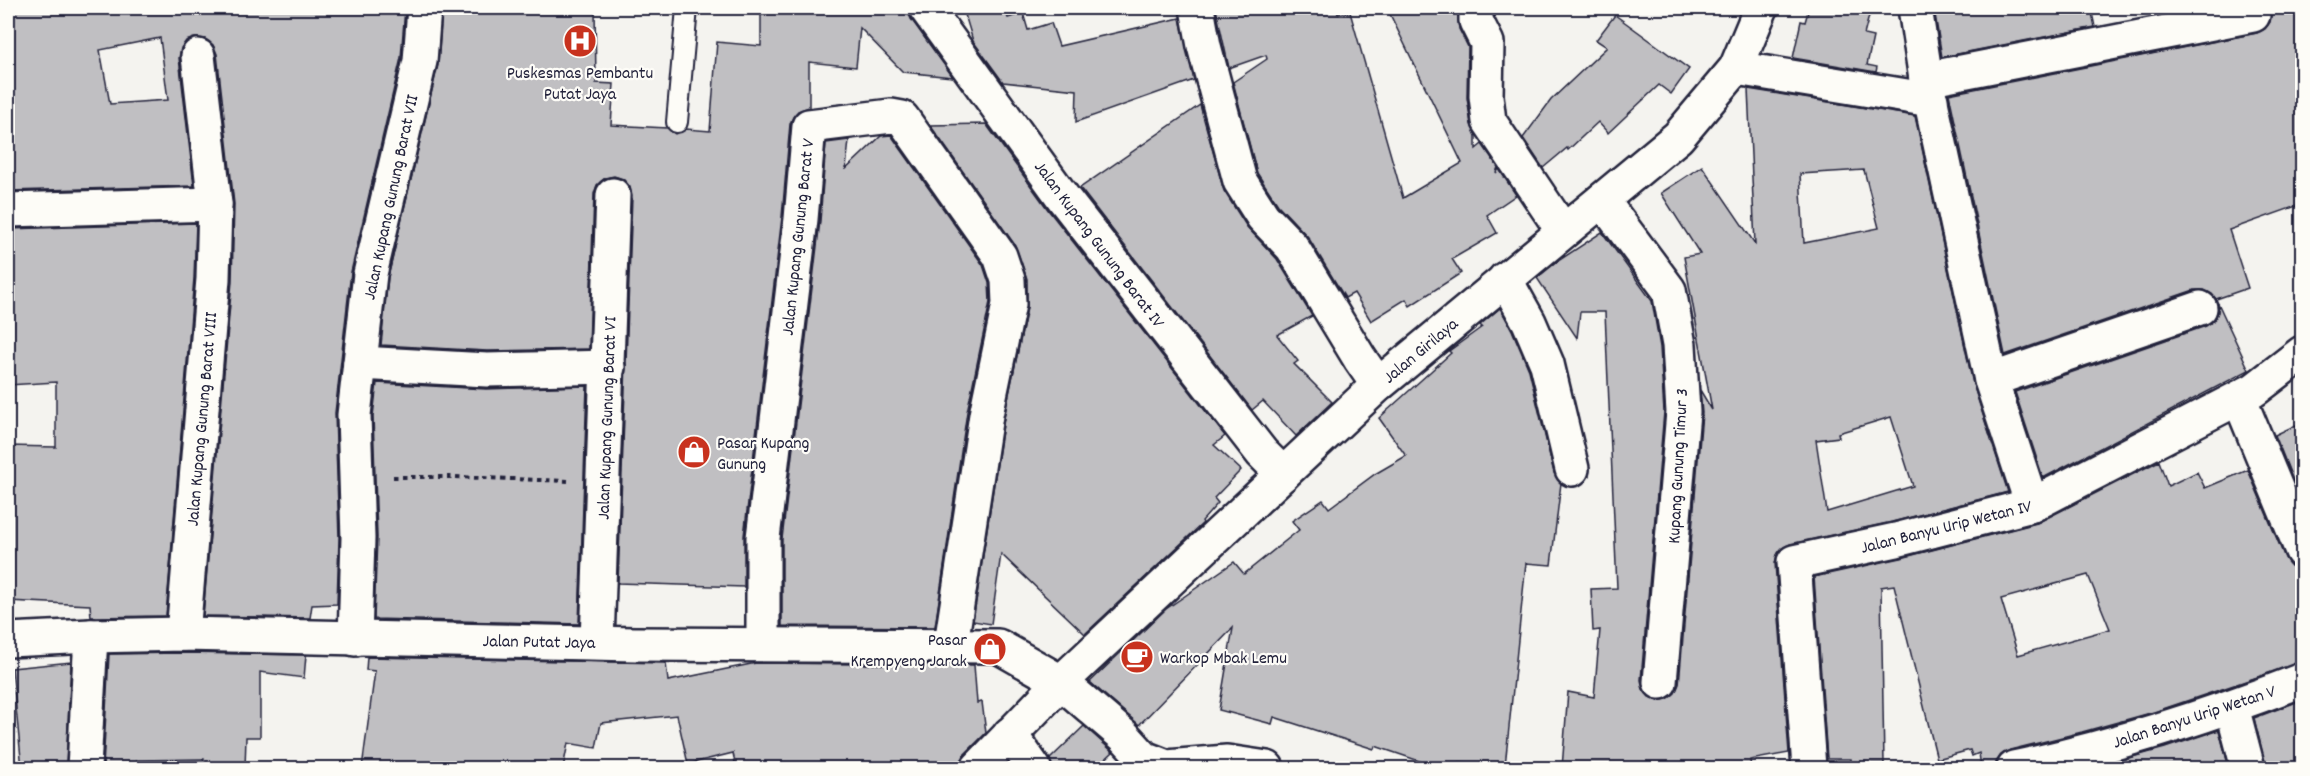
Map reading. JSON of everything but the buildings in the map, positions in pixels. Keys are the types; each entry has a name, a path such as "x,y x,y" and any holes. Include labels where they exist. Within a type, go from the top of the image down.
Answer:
{"street":[{"name":"Jalan Kupang Gunung Barat VII","path":"354,639 358,538 354,415 370,274 420,60 424,8"},
{"name":"Jalan Kupang Gunung Barat IV","path":"926,8 1072,209 1262,453 1283,474"},
{"path":"1197,8 1204,46 1240,181 1263,217 1292,247 1378,385"},
{"path":"1476,8 1476,21 1487,43 1486,96 1489,121 1563,231"},
{"name":"Jalan Girilaya","path":"978,768 1061,682 1378,385 1678,137 1736,68 1761,8"},
{"path":"1915,8 1928,89 1991,380 2032,506"},
{"path":"1736,68 1928,89 2253,15"},
{"name":"Jalan Kupang Gunung Barat VIII","path":"183,634 213,279 215,204 198,56"},
{"name":"Jalan Kupang Gunung Barat V","path":"763,643 763,538 801,219 809,126 891,116 902,118 1000,256 1009,287 1009,304 986,416 951,644"},
{"name":"Jalan Kupang Gunung Barat VI","path":"597,642 613,195"},
{"name":"Kupang Gunung Timur 3","path":"1602,200 1621,222 1669,290 1679,345 1683,412 1660,682"},
{"path":"8,210 215,204"},
{"path":"1505,279 1529,322 1548,364 1572,469"},
{"path":"1991,380 2200,308"},
{"name":"Jalan Banyu Urip Wetan IV","path":"1809,768 1793,563 2032,506 2254,390 2302,353"},
{"path":"360,363 487,370 608,367"},
{"path":"2239,398 2302,551"},
{"name":"Jalan Putat Jaya","path":"8,640 183,634 635,644 998,645 1061,682 1124,736 1144,758 1167,766 1227,762 1267,768"},
{"path":"84,768 91,636"},
{"name":"Jalan Banyu Urip Wetan V","path":"2014,768 2062,763 2232,707 2302,680"},
{"path":"2232,707 2248,768"},
{"path":"1010,734 1034,768"}],"lane":[{"path":"677,122 687,8"}],"path":[{"path":"356,477 456,477 604,482"}],"place":[{"name":"Puskesmas Pembantu Putat Jaya","path":"580,41"},
{"name":"Pasar Kupang Gunung","path":"694,452"},
{"name":"Pasar Krempyeng Jarak","path":"990,649"},
{"name":"Warkop Mbak Lemu","path":"1137,657"}]}
